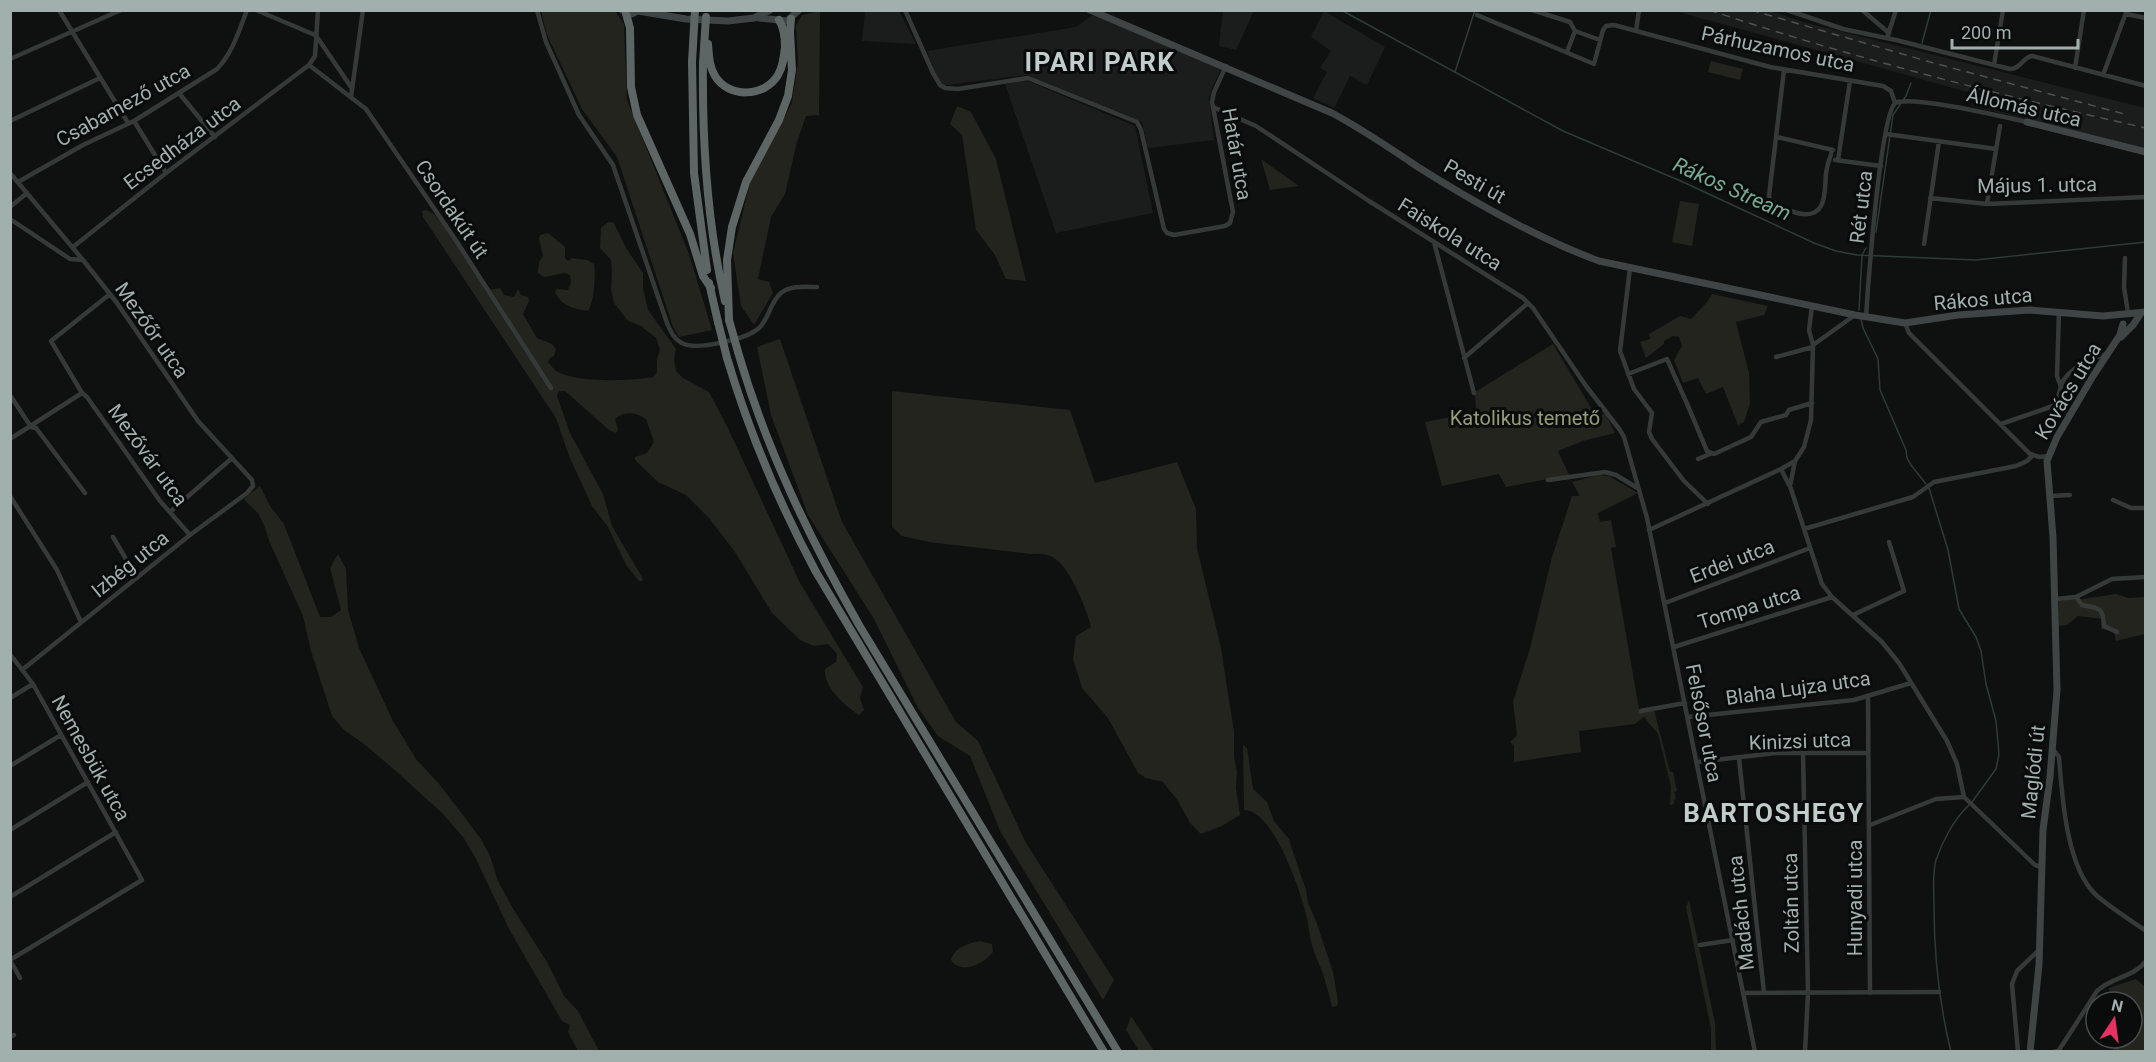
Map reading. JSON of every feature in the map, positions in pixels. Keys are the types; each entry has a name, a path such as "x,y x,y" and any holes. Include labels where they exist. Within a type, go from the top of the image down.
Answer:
{"highway":[{"path":"695,10 692,125 694,173 702,242 727,358 758,449 816,572 1104,1052"},
{"path":"624,12 630,28 631,87 637,115 690,234 703,276 711,288"},
{"path":"706,14 709,63 718,81 740,92 757,91 775,80 781,69 785,45 783,27 778,20"},
{"path":"706,14 703,127 707,190 715,249 729,320 752,398 772,452 821,558 865,635 1118,1052"},
{"path":"729,320 727,261 732,227 746,182 776,127 788,96 792,70 790,32 795,14"}],"main road":[{"path":"653,10 670,17"},
{"path":"753,18 772,10 778,20"},
{"name":"Pesti út","path":"1090,10 1332,113 1471,199 1560,245 1599,261 1866,317"},
{"path":"624,12 633,14 638,11 670,17 720,21 753,18 785,22 795,14"},
{"name":"Állomás utca","path":"2027,122 2145,152"},
{"name":"Rákos utca","path":"1866,317 1905,323 1974,314 2030,310 2128,319"},
{"path":"2128,319 2143,313"},
{"name":"Kovács utca","path":"2049,456 2062,427 2128,319"},
{"name":"Maglódi út","path":"2030,1052 2038,986 2043,830 2054,751 2057,690 2055,599 2047,468 2049,456"}],"street":[{"path":"59,10 100,78 166,173"},
{"path":"10,59 121,10"},
{"name":"Csabamező utca","path":"18,182 83,145 131,122 217,69 226,59 247,10"},
{"path":"256,10 315,35 352,88"},
{"path":"309,65 315,56 318,10"},
{"path":"351,97 363,10"},
{"path":"537,10 546,42 579,115 613,165 667,323 676,340 688,345 705,346 746,336 761,327 780,293 797,287 817,287"},
{"name":"Határ utca","path":"905,10 933,73 940,85 945,88 958,89 1028,78 1137,122 1167,233 1173,235 1225,226 1230,223 1233,212 1213,107 1214,92 1226,66"},
{"path":"1477,15 1594,64 1600,40 1575,31 1570,22 1532,10"},
{"path":"1636,31 1639,10"},
{"path":"1786,10 1843,29 1888,35 1994,65 2014,69 2031,56 2145,86"},
{"path":"1863,10 1888,35"},
{"path":"1888,35 1896,10"},
{"path":"1994,65 2003,10"},
{"path":"2075,68 2084,10"},
{"path":"2103,75 2126,12 2145,18"},
{"name":"Párhuzamos utca","path":"1600,40 1608,25 1784,70 1885,87 1898,102"},
{"path":"1567,52 1575,31"},
{"name":"Csordakút út","path":"309,65 366,109 480,277 551,388"},
{"name":"Ecsedháza utca","path":"74,247 166,173 309,65"},
{"path":"1784,70 1769,198 1772,202 1793,211 1808,215 1813,213 1821,206 1832,150"},
{"path":"10,121 100,78"},
{"path":"1838,160 1850,81"},
{"path":"179,93 215,137"},
{"name":"Állomás utca","path":"1898,102 1908,100 2027,122"},
{"name":"Rét utca","path":"1866,317 1870,253 1881,166 1891,110 1898,102"},
{"name":"Faiskola utca","path":"1213,107 1256,126 1528,303 1624,437"},
{"path":"1987,204 2000,126"},
{"path":"1888,134 1996,149"},
{"path":"1777,137 1839,151"},
{"path":"1924,244 1939,141"},
{"path":"1830,159 1881,166"},
{"name":"Mezőőr utca","path":"10,173 74,247 110,294 198,421 252,480"},
{"path":"10,207 27,193"},
{"name":"Május 1. utca","path":"1930,198 1987,204 2145,197"},
{"path":"10,219 70,259 83,260"},
{"path":"1434,242 1474,393"},
{"path":"2125,258 2124,287 2128,319"},
{"path":"1630,268 1620,344 1622,359 1634,388 1652,412 1649,427 1652,439 1684,482 1708,504"},
{"name":"Mezővár utca","path":"110,294 51,341 82,393 160,501 190,534"},
{"path":"1464,358 1528,303"},
{"path":"1649,530 1781,469 1795,460 1808,436 1812,403 1813,346 1809,330 1812,306"},
{"path":"1836,311 1844,315 1843,324"},
{"path":"2059,311 2057,376 2061,387"},
{"path":"1776,357 1813,346 1855,315"},
{"path":"1905,323 1909,333 2033,455 2049,456"},
{"path":"2001,424 2053,406 2064,379 2079,366 2107,354"},
{"path":"1628,374 1667,359 1707,452 1710,454"},
{"path":"10,439 82,393"},
{"path":"10,394 31,426 36,428 85,493"},
{"path":"1698,459 1751,437 1761,422 1786,415 1789,410 1812,403"},
{"name":"Felsősor utca","path":"1624,437 1639,489 1665,603 1755,1052"},
{"path":"1804,529 1913,497 1928,485 2016,466 2033,455"},
{"path":"170,512 232,458"},
{"path":"1790,486 1795,460"},
{"path":"1781,469 1790,486 1822,584 1832,597 1890,651 1911,682 1947,741 1957,764 1964,796 1970,804 2035,865 2041,867"},
{"path":"1548,480 1605,472 1639,489"},
{"name":"Izbég utca","path":"22,670 190,534 251,490 252,480"},
{"path":"2050,496 2070,495"},
{"path":"10,496 57,570 81,622"},
{"path":"2113,500 2131,508 2145,508"},
{"path":"113,537 137,578"},
{"path":"1853,615 1904,591 1888,542"},
{"name":"Erdei utca","path":"1665,603 1810,548"},
{"path":"2055,599 2076,597 2112,579 2145,577"},
{"name":"Tompa utca","path":"1674,647 1832,597"},
{"path":"2076,597 2082,605 2099,609 2102,612 2104,626 2117,632"},
{"name":"Nemesbük utca","path":"10,654 33,684 142,880 10,960"},
{"name":"Blaha Lujza utca","path":"1688,717 1854,700 1911,682"},
{"path":"10,699 33,684"},
{"name":"Hunyadi utca","path":"1868,696 1870,993"},
{"path":"1641,711 1685,703"},
{"path":"10,766 61,735"},
{"path":"2054,751 2059,757 2064,816 2077,865 2082,875 2096,895 2145,930"},
{"name":"Kinizsi utca","path":"1697,762 1776,753 1868,753"},
{"name":"Zoltán utca","path":"1803,753 1808,993 1805,1052"},
{"name":"Madách utca","path":"1739,758 1764,993"},
{"path":"10,830 88,782"},
{"path":"1870,825 1935,799 1964,796"},
{"path":"10,897 116,832"},
{"path":"1700,945 1733,940"},
{"path":"2018,1052 2013,977 2040,949"},
{"path":"10,960 20,978"},
{"path":"2057,1051 2097,991 2103,985 2135,972 2145,961"},
{"path":"1743,993 1939,992"}],"shaded area":[{"path":"865,11 899,11 916,44 862,41"},
{"path":"1223,11 1254,11 1236,50 1219,46"},
{"path":"1324,11 1385,47 1367,85 1350,76 1334,108 1313,98 1327,72 1320,68 1331,51 1311,37"},
{"path":"1675,11 1770,11 1807,23 2145,108 2145,148 1972,106 1975,94"},
{"path":"1093,15 1221,69 1209,99 1214,140 1148,148 1142,122 1026,75 940,86 927,51 1076,27"},
{"path":"1030,82 1135,126 1153,213 1056,233 1005,84"}],"green space":[{"path":"541,11 615,11 624,24 627,100 689,254 712,330 679,337 673,327 617,157 582,109 547,35"},
{"path":"820,11 819,115 806,116 797,142 785,194 771,217 758,279 769,282 773,293 754,325 741,306 733,253 750,182 792,103 798,62 796,26 802,15"},
{"path":"1711,61 1743,69 1740,80 1708,72"},
{"path":"957,106 971,112 996,159 1026,281 1006,279 995,255 976,230 962,135 950,124"},
{"path":"1261,159 1299,186 1270,190"},
{"path":"1680,201 1699,204 1692,246 1672,242"},
{"path":"426,210 439,219 489,290 500,288 504,295 514,297 518,289 521,295 528,297 529,301 523,314 537,338 552,344 556,349 554,356 548,362 557,371 567,376 591,379 618,380 653,377 657,372 660,350 656,338 641,326 628,321 614,303 611,289 611,260 600,248 601,228 608,222 614,223 626,248 643,273 643,288 648,310 676,349 674,359 676,371 683,378 709,392 800,583 863,687 860,698 864,710 859,715 831,689 825,676 825,669 836,662 837,654 828,644 814,646 800,640 772,613 735,552 709,518 686,495 658,482 635,460 635,457 647,453 654,442 646,419 634,414 623,415 615,419 618,429 616,433 609,430 565,391 559,391 557,396 570,433 603,494 612,526 643,579 639,581 626,565 608,527 592,506 569,456 556,418 423,217 422,211"},
{"path":"548,233 565,247 565,258 568,261 572,258 587,260 594,264 594,288 588,311 565,304 555,292 557,289 568,290 571,282 570,275 565,273 544,277 538,273 539,262 543,256 540,235"},
{"path":"1712,294 1768,306 1764,315 1736,322 1749,373 1750,403 1744,422 1738,425 1723,387 1706,394 1698,378 1683,383 1674,360 1682,346 1679,337 1673,336 1664,341 1664,344 1646,358 1640,342 1650,339 1649,334 1680,316 1691,319"},
{"path":"780,339 842,522 956,722 978,741 1026,843 1114,980 1103,1000 1001,833 970,756 938,736 918,708 874,619 808,515 771,415 757,347"},
{"name":"Katolikus temető","path":"1553,344 1597,418 1605,413 1615,433 1583,441 1558,451 1569,475 1506,487 1499,474 1442,486 1425,422 1476,412 1475,392"},
{"path":"892,391 1070,410 1095,483 1177,462 1196,509 1197,548 1221,648 1234,732 1236,788 1240,815 1222,826 1201,834 1190,823 1178,801 1163,782 1146,778 1138,773 1108,718 1082,688 1073,659 1076,636 1091,627 1078,591 1068,573 1057,560 1044,554 929,542 902,536 892,527"},
{"path":"1598,475 1609,476 1638,493 1598,513 1600,522 1611,520 1616,547 1611,548 1639,709 1653,706 1677,791 1674,792 1676,799 1674,804 1670,805 1671,786 1658,734 1644,717 1635,724 1579,731 1581,752 1514,762 1514,746 1510,742 1517,735 1513,702 1530,648 1552,557 1572,496 1580,496 1572,482"},
{"path":"260,486 270,506 284,524 320,617 331,617 341,610 330,568 338,554 346,569 348,610 359,648 393,721 416,759 440,785 481,839 490,856 498,881 512,907 547,962 564,996 578,1011 599,1051 578,1051 568,1032 570,1025 562,1021 509,929 463,837 442,813 364,744 344,730 332,716 311,651 303,616 258,513 244,500"},
{"path":"2116,594 2128,598 2145,597 2145,634 2116,641 2114,632 2101,629 2102,619 2078,616 2067,625 2058,626 2059,600"},
{"path":"1243,745 1247,748 1253,789 1267,802 1274,821 1289,839 1308,903 1333,972 1337,1006 1332,1007 1310,938 1304,906 1276,838 1266,823 1255,814 1244,810"},
{"path":"1689,900 1715,1023 1716,1051 1711,1051 1711,1029 1686,907"},
{"path":"980,941 992,944 993,952 978,964 961,967 951,960 955,952 962,947"},
{"path":"2136,979 2145,987 2145,1051 2113,1050 2144,1050 2144,990 2109,990 2109,988"},
{"path":"1131,1016 1154,1051 1139,1051 1126,1030"}],"waterway":[{"name":"Rákos Stream","path":"1341,10 1563,131 1836,251 1857,255 1976,260 2146,242"},
{"path":"1455,72 1475,10"},
{"path":"1922,43 1931,10"},
{"path":"1876,232 1893,115 1906,96 1911,83"},
{"path":"1859,310 1862,255 1866,248"},
{"path":"1861,319 1878,359 1880,390 1906,450 1907,458 1926,484"},
{"path":"1929,488 1948,550 1959,609 1976,637 1981,651 1986,684 1996,721 1999,754 1996,769 1972,802"},
{"path":"1951,1052 1943,1016 1936,961 1933,883 1936,860 1945,838 1958,817 1969,805"}],"railway":[{"path":"1709,10 1926,75 2146,128"},
{"path":"1751,10 1930,62 2128,115"}],"district":[{"name":"IPARI PARK","path":"1100,62"},
{"name":"BARTOSHEGY","path":"1774,813"}]}
